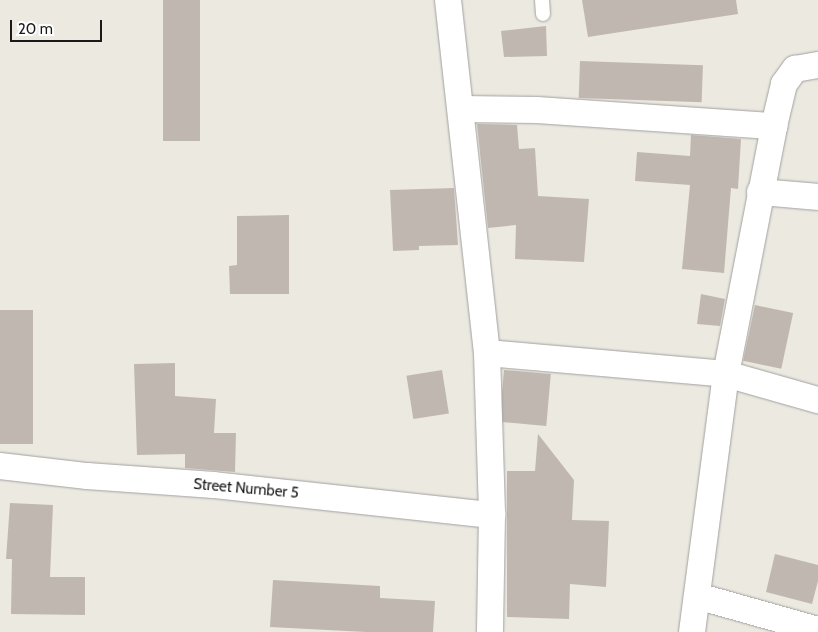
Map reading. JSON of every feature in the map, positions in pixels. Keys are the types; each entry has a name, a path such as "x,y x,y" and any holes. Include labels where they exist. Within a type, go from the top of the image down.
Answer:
{"street":[{"path":"448,0 462,109 487,353 492,515 490,632"},
{"path":"692,632 726,374 774,126 784,84 795,69 818,65"},
{"path":"462,109 537,110 774,126"},
{"path":"760,192 818,197"},
{"path":"487,353 726,374 818,400"},
{"name":"Street Number 5","path":"0,466 87,476 214,485 492,515"},
{"path":"697,596 818,630"}],"building":[{"path":"163,0 200,0 200,141 163,141"},
{"path":"582,0 736,0 738,14 588,37"},
{"path":"546,26 547,56 504,57 501,31"},
{"path":"580,61 703,65 702,102 579,98"},
{"path":"477,124 517,125 519,149 535,148 538,196 589,199 584,262 515,259 516,225 488,228"},
{"path":"691,135 741,139 738,189 731,188 724,273 682,269 690,185 635,181 637,152 690,156"},
{"path":"454,188 458,245 419,246 419,250 393,251 390,190"},
{"path":"289,215 289,294 230,294 229,266 237,265 237,216"},
{"path":"701,294 725,299 720,326 697,324"},
{"path":"755,305 793,313 781,369 743,361"},
{"path":"0,310 33,310 33,444 0,444"},
{"path":"175,363 175,396 216,399 214,433 236,433 235,472 185,468 185,454 137,455 134,364"},
{"path":"442,370 449,413 413,419 406,376"},
{"path":"504,370 551,374 546,426 499,422"},
{"path":"538,434 574,480 572,520 609,521 606,587 570,584 569,619 507,617 507,471 535,471"},
{"path":"10,503 53,505 50,577 85,577 85,615 11,614 12,559 6,559"},
{"path":"775,554 818,565 818,581 812,604 766,592"},
{"path":"273,580 380,586 380,598 435,601 433,632 366,632 270,627"}]}
